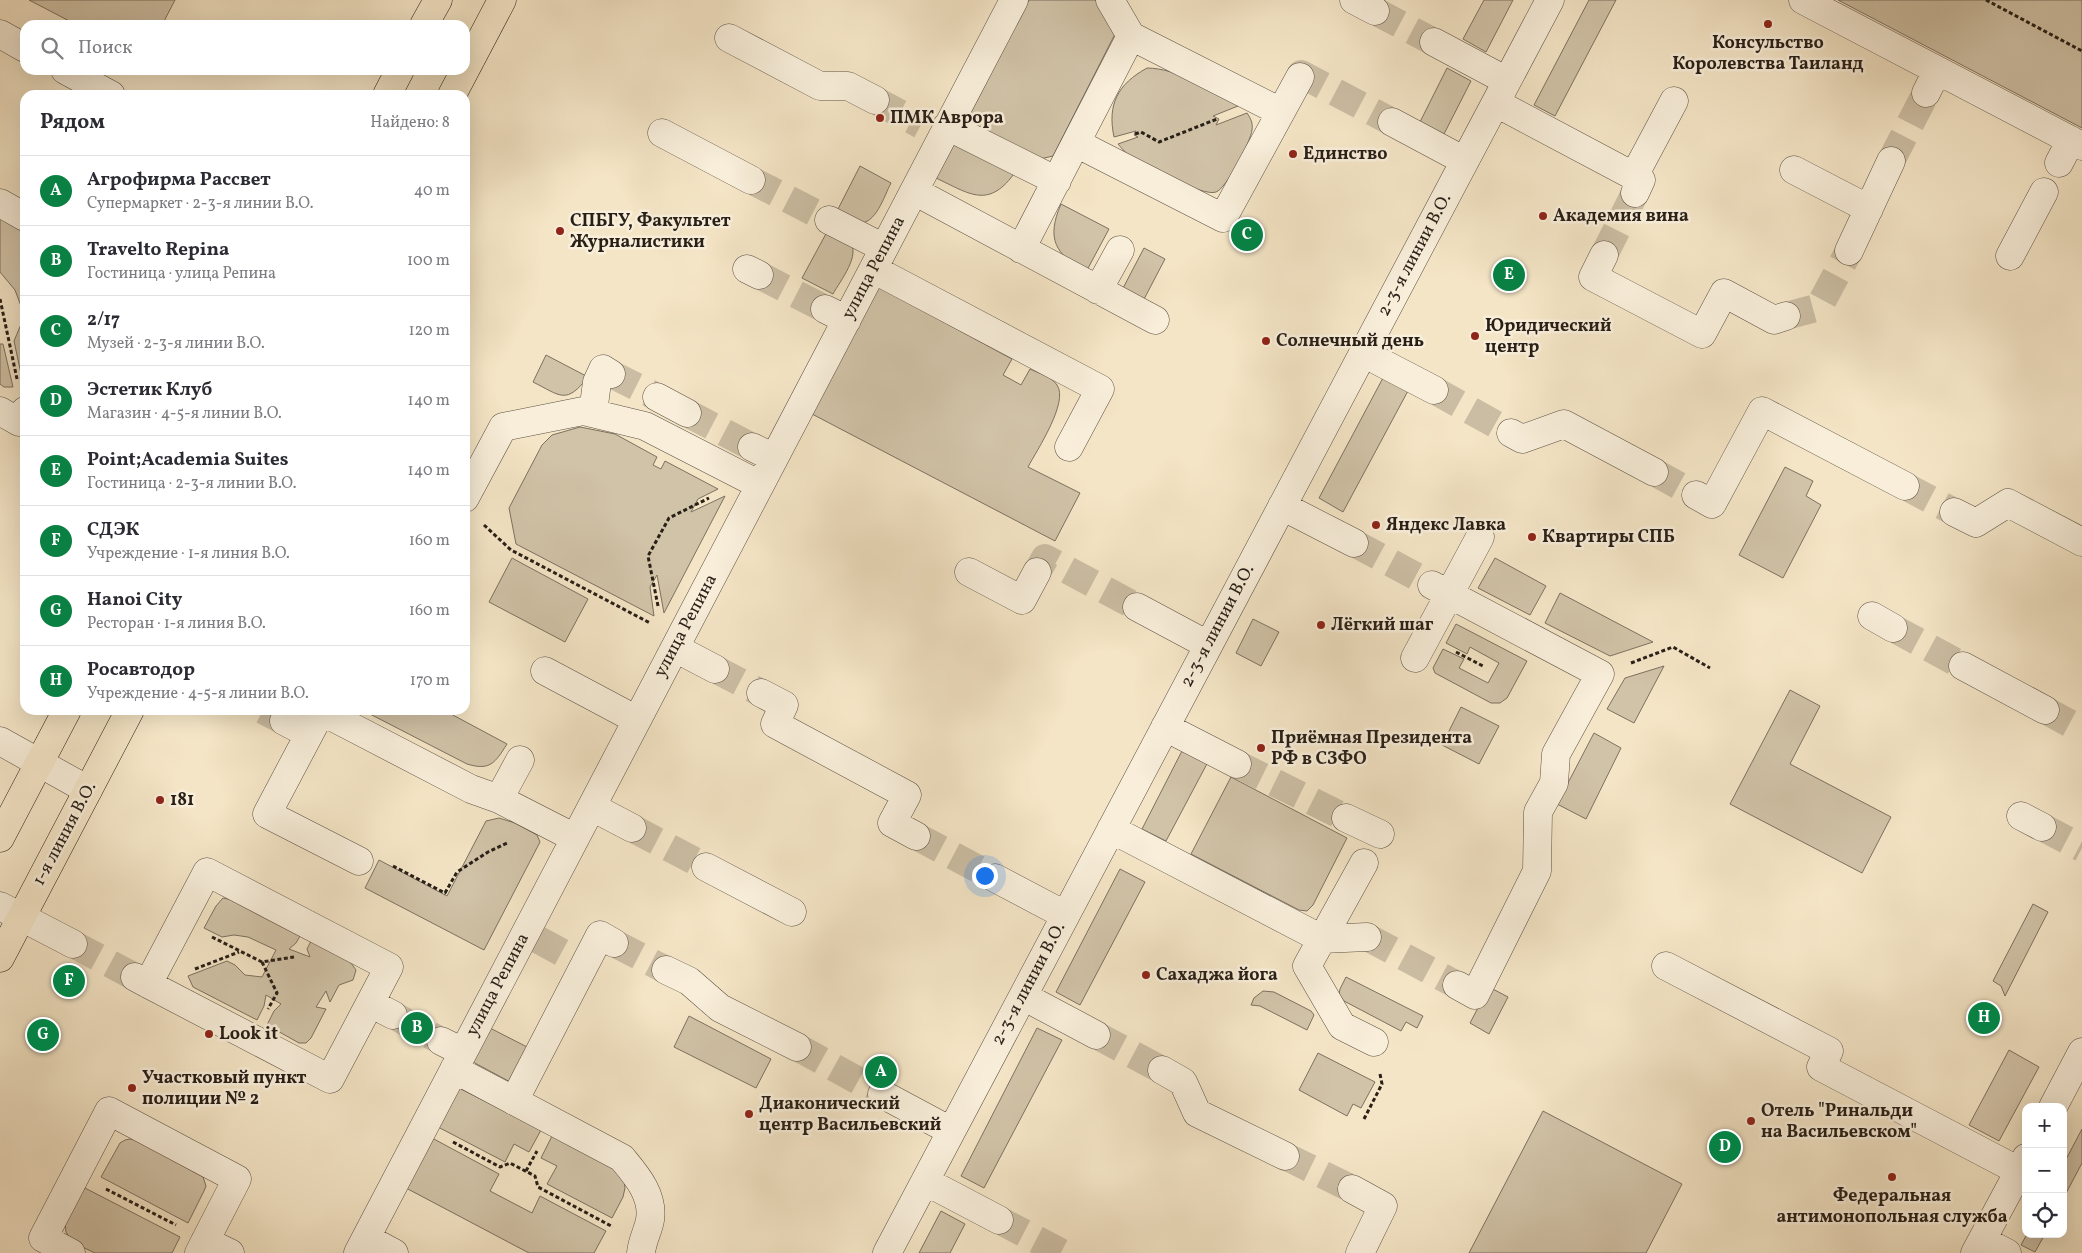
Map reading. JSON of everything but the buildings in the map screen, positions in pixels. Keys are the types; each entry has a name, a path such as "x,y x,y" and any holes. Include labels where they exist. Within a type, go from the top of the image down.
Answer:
{"main road":[{"path":"427,20 438,0"},
{"path":"470,61 502,0"},
{"path":"390,90 397,75"},
{"path":"455,90 463,75"},
{"path":"0,838 63,715"},
{"name":"1-я линия В.О.","path":"0,958 11,912 88,790 127,715"}],"street":[{"name":"улица Репина","path":"362,1246 424,1126 453,1054 531,936 564,833 592,806 760,485 763,452 836,315 879,258 914,191 937,128 1014,0"},
{"path":"1110,0 1131,36 1271,107"},
{"name":"2-3-я линии В.О.","path":"887,1253 1550,0"},
{"path":"1803,0 1932,82 2071,150"},
{"path":"0,34 20,45"},
{"path":"1022,249 1058,181 1082,146 1131,36"},
{"path":"729,38 820,86 848,86 875,100"},
{"path":"1434,42 1501,92 1635,185 1674,101"},
{"path":"74,75 102,90"},
{"path":"1082,146 1223,218 1271,107 1300,77"},
{"path":"1392,122 1465,161"},
{"path":"937,128 1058,181"},
{"path":"662,133 751,180"},
{"path":"1849,250 1891,161"},
{"path":"1794,170 1869,209"},
{"path":"914,191 1154,320"},
{"path":"2010,256 2044,192"},
{"path":"0,203 20,214"},
{"path":"829,220 879,258 1100,389 1069,447"},
{"path":"1098,290 1120,250"},
{"path":"1604,255 1593,277 1702,334 1724,293 1774,320 1786,316"},
{"path":"1363,353 1434,390"},
{"path":"593,413 597,382 603,370 612,374"},
{"path":"657,397 687,413"},
{"path":"0,411 19,422 20,420"},
{"path":"472,509 503,427 583,411 645,426 760,485"},
{"path":"1696,495 1712,504 1762,411 1905,486"},
{"path":"1511,433 1522,439 1564,424 1654,472"},
{"path":"1954,512 1976,523 2008,503 2082,542"},
{"path":"1282,506 1354,543"},
{"path":"1416,658 1441,590 1480,537"},
{"path":"969,572 1022,600 1037,572"},
{"path":"1441,590 1600,674 1556,754 1554,783 1538,812 1537,872 1475,995 1457,985"},
{"path":"1137,607 1208,645"},
{"path":"677,643 715,669"},
{"path":"1963,666 2045,710"},
{"path":"545,672 637,720"},
{"path":"761,693 784,705 775,724 907,795 892,823 916,836"},
{"path":"284,721 317,718 471,789 499,799 564,833"},
{"path":"317,718 267,814 359,862"},
{"path":"1165,727 1237,764"},
{"path":"0,741 88,790"},
{"path":"499,799 520,760"},
{"path":"592,806 632,828"},
{"path":"1346,818 1380,834"},
{"path":"1111,829 1322,939 1367,937"},
{"path":"1364,862 1307,966 1342,1026 1374,1042"},
{"path":"706,868 792,912"},
{"path":"207,872 311,926 389,967 382,1009 330,1079 142,980 181,920 207,872"},
{"path":"995,878 1065,915"},
{"path":"11,912 73,944"},
{"path":"514,1101 579,961 600,935 614,943"},
{"path":"1666,966 1829,1052 1821,1067 2022,1164 1978,1246 2007,1253"},
{"path":"666,970 689,981 720,1008 797,1047"},
{"path":"1023,996 1096,1034"},
{"path":"2055,1103 2082,1052"},
{"path":"453,1054 514,1101 622,1158 638,1178 648,1196 650,1219 641,1247"},
{"path":"1162,1070 1183,1082 1197,1113 1285,1156"},
{"path":"882,1094 951,1131"},
{"path":"71,1253 43,1238 109,1112 237,1179 202,1247 230,1253"},
{"path":"925,1181 999,1220"},
{"path":"1352,1189 1383,1206 1360,1253"},
{"path":"362,1246 394,1253"}],"path":[{"path":"1986,0 2082,51"},
{"path":"1082,146 1141,132 1159,142 1271,107"},
{"path":"0,300 18,382"},
{"path":"677,643 659,616 648,556 669,518 722,491 760,485"},
{"path":"472,509 511,550 677,643"},
{"path":"1600,674 1673,647 1710,668"},
{"path":"359,862 376,858 446,893 457,872 488,852 522,837 564,833"},
{"path":"181,920 262,962 295,957 311,926"},
{"path":"253,1038 276,993 262,962"},
{"path":"1364,1119 1382,1084 1374,1042"},
{"path":"424,1126 500,1167 510,1162 535,1176 538,1187 641,1247"},
{"path":"76,1174 202,1247"}],"shaded area":[{"path":"29,0 175,0 165,20 67,20"},
{"path":"1029,0 1096,0 1115,34 1053,156 1040,159 965,124"},
{"path":"1484,0 1513,0 1486,52 1463,39"},
{"path":"1589,0 1616,0 1555,116 1534,105"},
{"path":"1838,0 2082,0 2082,128"},
{"path":"1147,68 1170,72 1194,81 1238,106 1213,116 1219,119 1216,125 1247,113 1250,117 1252,123 1251,136 1232,174 1216,192 1187,186 1132,158 1118,144 1138,137 1134,135 1136,131 1114,137 1112,115 1117,96 1129,81"},
{"path":"1447,68 1471,81 1444,134 1420,122"},
{"path":"956,141 1016,171 997,191 988,195 969,193 936,178"},
{"path":"860,166 891,183 875,215 864,222 855,223 836,213"},
{"path":"1061,204 1109,229 1086,272 1067,259 1056,244 1054,227"},
{"path":"0,215 20,226 20,303 15,290 0,272"},
{"path":"828,230 849,241 853,253 848,268 833,294 802,278"},
{"path":"1144,248 1165,259 1142,303 1121,292"},
{"path":"877,286 1012,359 1003,375 1021,385 1030,369 1055,382 1060,393 1059,403 1050,426 1028,467 1080,493 1055,541 812,414"},
{"path":"20,327 20,369 14,341"},
{"path":"0,344 3,344 13,387 4,387 0,384"},
{"path":"546,355 588,377 574,392 568,395 550,391 533,382"},
{"path":"1384,376 1409,389 1343,512 1319,498"},
{"path":"580,427 615,434 657,457 653,465 661,469 665,461 718,489 698,499 691,512 725,496 664,613 657,575 650,587 654,616 516,544 509,508 542,445 552,435"},
{"path":"1785,467 1813,481 1806,496 1821,505 1783,578 1739,555"},
{"path":"512,558 588,599 565,642 489,602"},
{"path":"1495,558 1546,586 1530,615 1478,588"},
{"path":"1560,593 1653,642 1610,656 1545,623"},
{"path":"1253,619 1279,632 1261,666 1236,653"},
{"path":"1456,624 1527,661 1507,698 1500,703 1491,703 1435,673 1433,668 1443,649 1464,659 1459,668 1488,683 1499,663 1470,647 1467,654 1446,643"},
{"path":"1664,666 1634,723 1607,709 1625,678"},
{"path":"1790,690 1820,706 1790,764 1891,817 1862,873 1730,804"},
{"path":"1461,707 1499,726 1479,764 1442,745"},
{"path":"372,715 453,715 507,744 495,761 487,766 467,764"},
{"path":"1594,733 1621,748 1586,819 1557,804"},
{"path":"1184,747 1209,760 1166,841 1142,829"},
{"path":"1231,777 1347,838 1313,905 1307,911 1299,910 1191,854"},
{"path":"499,818 515,823 537,835 540,842 484,950 365,888 379,860 447,896 486,821"},
{"path":"1120,869 1145,882 1080,1005 1056,992"},
{"path":"223,898 232,900 300,936 289,949 310,957 307,949 311,941 351,963 356,970 353,980 339,985 330,1002 326,991 316,1007 326,1009 311,1038 306,1043 299,1043 267,1025 274,1011 281,1004 266,995 264,1006 257,1020 193,987 188,976 227,961 235,965 245,975 262,977 276,950 248,937 234,935 222,937 204,928 216,906"},
{"path":"2033,904 2048,912 2005,996 2001,986 1993,981"},
{"path":"1346,977 1423,1016 1417,1028 1406,1022 1401,1031 1344,1001 1339,995"},
{"path":"1489,987 1508,997 1489,1034 1470,1023"},
{"path":"1263,991 1274,992 1311,1011 1314,1015 1307,1030 1260,1006 1251,1005 1254,998"},
{"path":"689,1016 771,1059 756,1088 674,1047"},
{"path":"490,1028 531,1049 514,1084 473,1062"},
{"path":"1037,1028 1062,1040 984,1188 961,1176"},
{"path":"2009,1050 2039,1067 1999,1141 1969,1125"},
{"path":"1318,1053 1375,1082 1361,1108 1353,1104 1347,1116 1299,1090"},
{"path":"459,1088 541,1130 529,1152 514,1144 505,1162 438,1127"},
{"path":"1543,1111 1682,1184 1646,1253 1469,1253"},
{"path":"2082,1129 2082,1163 2067,1191 2067,1157"},
{"path":"552,1136 615,1167 624,1180 625,1188 623,1197 612,1218 547,1184 557,1166 541,1158"},
{"path":"432,1138 499,1174 490,1191 532,1213 540,1196 606,1231 594,1253 529,1253 406,1188"},
{"path":"130,1139 136,1140 203,1177 206,1186 188,1223 101,1177 120,1143"},
{"path":"83,1187 180,1237 172,1253 95,1253 72,1242 66,1232 65,1222"},
{"path":"941,1211 965,1224 950,1253 919,1253"},
{"path":"2025,1238 2043,1238 2035,1252 2021,1245"}],"tunnel":[{"path":"1375,11 1434,42"},
{"path":"1300,77 1301,74 1392,122"},
{"path":"1891,161 1926,93"},
{"path":"875,100 921,125"},
{"path":"751,180 829,220"},
{"path":"1604,255 1635,193"},
{"path":"1786,316 1819,307 1849,251"},
{"path":"759,275 825,309"},
{"path":"611,374 657,397"},
{"path":"1434,390 1511,433"},
{"path":"687,413 752,447"},
{"path":"1654,472 1696,495"},
{"path":"1905,486 1954,512"},
{"path":"1354,543 1432,585"},
{"path":"1037,572 1045,558 1137,607"},
{"path":"1893,628 1963,666"},
{"path":"715,669 761,693"},
{"path":"2045,710 2082,730"},
{"path":"273,715 284,721"},
{"path":"1237,764 1346,818"},
{"path":"2042,827 2082,848"},
{"path":"632,828 706,867"},
{"path":"916,836 995,878"},
{"path":"1367,937 1457,985"},
{"path":"537,939 572,958"},
{"path":"614,943 666,970"},
{"path":"73,944 135,977"},
{"path":"393,1015 441,1041"},
{"path":"1096,1035 1162,1070"},
{"path":"797,1047 882,1094"},
{"path":"1285,1156 1352,1189"},
{"path":"999,1220 1062,1253"}],"place":[{"name":"Консульство Королевства Таиланд","path":"1768,24"},
{"name":"ПМК Аврора","path":"880,118"},
{"name":"Единство","path":"1293,154"},
{"name":"Академия вина","path":"1543,216"},
{"name":"СПБГУ, Факультет Журналистики","path":"560,231"},
{"name":"2/17","path":"1247,235"},
{"name":"Point;Academia Suites","path":"1509,275"},
{"name":"Юридический центр","path":"1475,336"},
{"name":"Солнечный день","path":"1266,341"},
{"name":"Яндекс Лавка","path":"1376,525"},
{"name":"Квартиры СПБ","path":"1532,537"},
{"name":"Лёгкий шаг","path":"1321,625"},
{"name":"Приёмная Президента РФ в СЗФО","path":"1261,748"},
{"name":"181","path":"160,800"},
{"name":"Сахаджа йога","path":"1146,975"},
{"name":"СДЭК","path":"69,981"},
{"name":"Росавтодор","path":"1984,1018"},
{"name":"Travelto Repina","path":"417,1028"},
{"name":"Look it","path":"209,1034"},
{"name":"Hanoi City","path":"43,1035"},
{"name":"Агрофирма Рассвет","path":"881,1072"},
{"name":"Участковый пункт полиции № 2","path":"132,1088"},
{"name":"Диаконический центр Васильевский","path":"749,1114"},
{"name":"Отель \"Ринальди на Васильевском\"","path":"1751,1121"},
{"name":"Эстетик Клуб","path":"1725,1147"},
{"name":"Федеральная антимонопольная служба","path":"1892,1177"}]}
